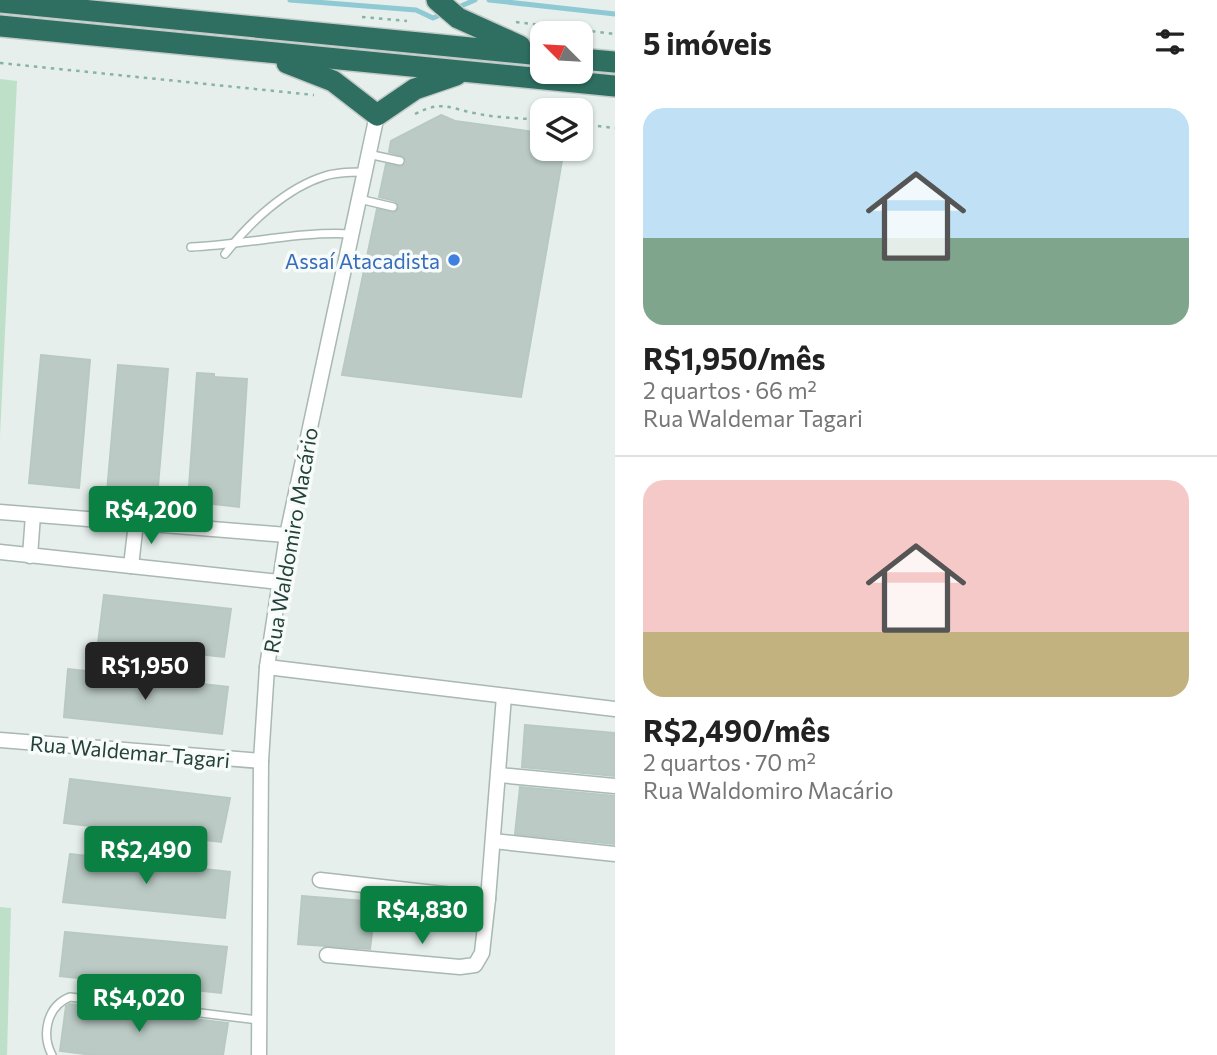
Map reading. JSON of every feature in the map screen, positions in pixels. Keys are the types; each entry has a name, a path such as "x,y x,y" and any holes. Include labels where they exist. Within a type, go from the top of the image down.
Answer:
{"highway":[{"path":"32,0 55,7"},
{"path":"437,0 458,18 530,50"},
{"path":"0,2 530,54"},
{"path":"0,26 615,86"},
{"path":"256,52 333,81 377,116 415,89 464,72"},
{"path":"593,59 615,62"}],"street":[{"name":"Rua Waldomiro Macário","path":"259,1055 261,761 267,667 287,535 377,116"},
{"path":"0,512 287,535"},
{"path":"30,556 33,515"},
{"path":"131,566 136,523"},
{"path":"0,552 279,582"},
{"path":"267,667 615,709"},
{"path":"327,955 460,967 475,965 482,953 488,898 503,696"},
{"name":"Rua Waldemar Tagari","path":"0,740 261,761"},
{"path":"499,775 615,786"},
{"path":"493,841 615,854"},
{"path":"320,880 488,898"}],"lane":[{"path":"368,153 400,161"},
{"path":"225,254 243,231 299,188 324,176 364,172"},
{"path":"358,198 393,206"},
{"path":"191,247 351,233"},
{"path":"52,1055 48,1045 48,1018 53,1007 70,997 258,1020"}],"path":[{"path":"351,16 406,20 416,25"},
{"path":"504,20 615,34"},
{"path":"0,63 318,96"},
{"path":"408,118 431,108 451,106 473,113 530,119"},
{"path":"593,125 615,128"}],"green space":[{"path":"0,79 17,81 0,436"},
{"path":"0,907 11,908 7,1055 0,1055"}],"building":[{"path":"441,115 455,121 530,131 530,161 562,161 521,397 342,375 377,209 394,213 399,208 395,201 379,197 386,164 401,167 406,163 404,156 389,152 391,141"},
{"path":"41,355 90,360 79,488 29,483"},
{"path":"118,365 168,369 157,498 107,492"},
{"path":"197,373 247,379 239,507 188,501"},
{"path":"104,595 231,609 224,657 98,643"},
{"path":"68,669 228,687 222,734 64,717"},
{"path":"525,725 615,733 615,776 522,767"},
{"path":"70,779 230,798 221,842 64,823"},
{"path":"520,787 615,796 615,844 515,834"},
{"path":"70,854 230,872 225,918 63,902"},
{"path":"302,896 376,902 370,949 298,944"},
{"path":"65,932 227,947 221,993 60,976"},
{"path":"70,1004 228,1023 223,1055 93,1055 60,1051 66,1006"}],"waterway":[{"path":"290,0 416,10 433,18 438,16"},
{"path":"461,6 475,0"},
{"path":"489,0 615,14"}],"place":[{"name":"Assaí Atacadista","path":"454,260"}]}
